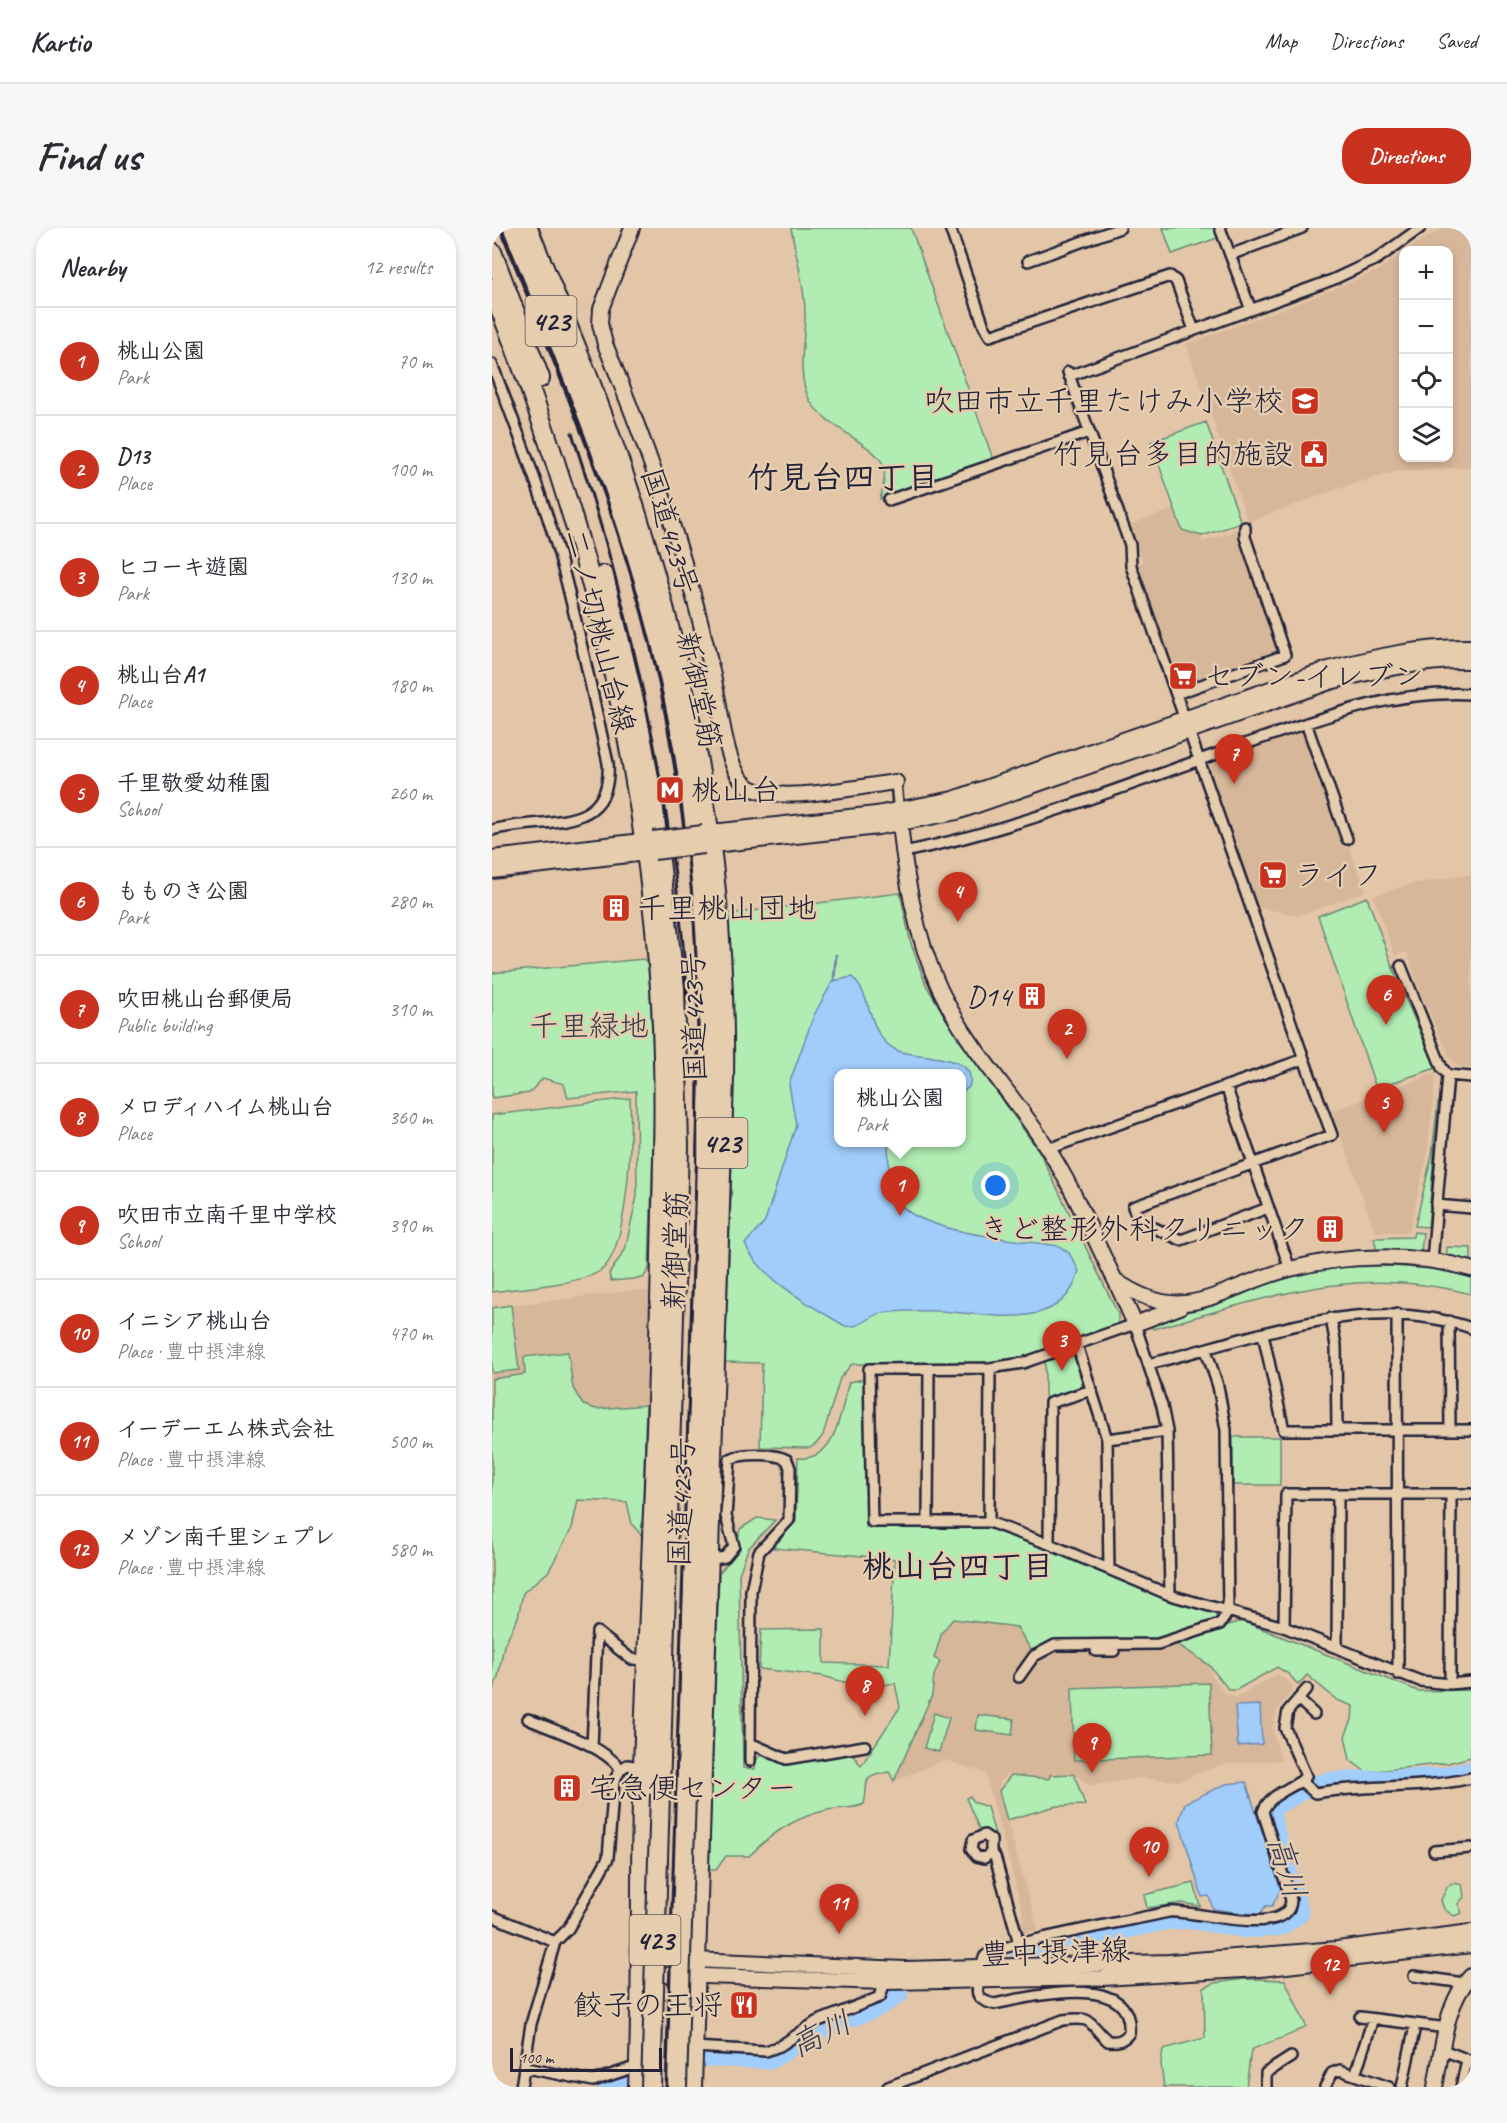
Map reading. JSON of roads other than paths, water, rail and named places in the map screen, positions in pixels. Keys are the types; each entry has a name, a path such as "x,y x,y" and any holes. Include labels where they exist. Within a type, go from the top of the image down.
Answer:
{"highway":[{"name":"新御堂筋","path":"513,228 541,295 636,553 668,672 694,815 706,930 709,1028 697,1485 676,2087"},
{"name":"国道423号","path":"528,228 625,476 674,643 697,742 707,839 721,938 724,1037 692,2087"},
{"name":"新御堂筋","path":"492,252 579,488 619,631 642,735 664,878 675,988 678,1188 651,2087"},
{"name":"国道423号","path":"492,288 533,392 567,491 606,633 650,846 664,1056 659,1370 643,1767 638,2087"},
{"path":"541,295 585,370"},
{"path":"514,308 533,392"},
{"path":"659,1370 669,1485"},
{"path":"697,1485 714,1370"}],"street":[{"path":"632,228 601,309 600,324 605,344 655,471 685,564 712,667 733,767 746,785 772,796 896,782 904,852 923,947 938,986 961,1027 1048,1149 1115,1280 1135,1324 1149,1364 1167,1431 1170,1595"},
{"path":"950,228 984,326 990,336 1170,276 1176,281 1194,330"},
{"path":"1028,261 1120,228"},
{"path":"1220,228 1251,310"},
{"path":"1230,255 1302,228"},
{"path":"1268,1208 1181,1240 1139,1221 1133,1207 1332,1135 1131,566 1130,545 1069,374 1251,310 1358,268 1380,256 1420,228"},
{"name":"二ノ切桃山台線","path":"492,364 527,456 558,552 578,626 608,763 609,780 597,806 583,817 492,830"},
{"path":"889,500 1089,432"},
{"path":"1176,694 1285,656 1245,537 1245,527"},
{"path":"1188,726 1325,670 1372,658 1427,648 1471,647"},
{"path":"492,871 650,846 899,817 1330,682 1375,670 1431,662 1471,661"},
{"path":"904,852 997,830 1345,709 1407,697 1471,694"},
{"path":"1306,723 1347,839"},
{"path":"492,858 650,846"},
{"path":"1401,966 1442,1068 1448,1075 1471,1077"},
{"path":"1048,1149 1304,1059"},
{"path":"1432,1261 1448,1075"},
{"path":"1226,1086 1290,1269"},
{"path":"1436,1205 1471,1208"},
{"path":"1471,1269 1432,1261 1391,1258 1344,1260 1290,1269 1023,1363 990,1368 869,1369 872,1522 928,1520 989,1522 1049,1544 1170,1595 1284,1627 1419,1681 1450,1684 1471,1682"},
{"path":"1115,1280 1135,1294 1159,1303 1185,1305"},
{"path":"1149,1364 1331,1318 1398,1314 1449,1321 1471,1328"},
{"path":"1398,1314 1398,1674"},
{"path":"1331,1318 1336,1346 1337,1429"},
{"path":"1449,1321 1450,1430"},
{"path":"1263,1334 1284,1430 1471,1430"},
{"path":"1077,1345 1107,1439 1109,1569"},
{"path":"1096,1651 1133,1650 1158,1644 1220,1624 1228,1612 1226,1430 1218,1386 1206,1350"},
{"path":"928,1520 929,1368"},
{"path":"989,1522 990,1368"},
{"path":"1049,1544 1050,1403 1092,1390"},
{"path":"1107,1439 1167,1431"},
{"path":"708,1560 726,1557 734,1546 726,1516 730,1459 738,1456 784,1457 790,1468 789,1520 759,1552 751,1591 750,1761"},
{"path":"1284,1627 1286,1494 1471,1494"},
{"path":"1450,1684 1451,1494"},
{"path":"1337,1648 1338,1495"},
{"path":"592,1747 597,1632 631,1659 649,1660"},
{"path":"1019,1677 1034,1656 1055,1645 1158,1644"},
{"path":"888,2087 1063,2020 1088,2020 1108,2041 1117,2042 1129,2033 1127,2016 1107,1995 1067,1992 994,2004 986,2002 978,1996 977,1990 985,1957 992,1951 1019,1943 1183,1910 1251,1922 1277,1919 1287,1914 1291,1908 1291,1900 1263,1812 1265,1806 1276,1796 1302,1782 1306,1776 1285,1728 1288,1711 1306,1689"},
{"path":"1298,1699 1314,1714"},
{"path":"528,1719 592,1747 612,1758 621,1769"},
{"path":"750,1743 786,1759 865,1746"},
{"path":"521,2087 526,2068 531,2024 555,1942 568,1929 608,1858 614,1781 621,1769 627,1766 643,1767"},
{"path":"1302,1782 1315,1793 1336,1790 1439,1786 1471,1778"},
{"path":"1434,1851 1448,1855 1471,1848"},
{"path":"992,1853 1019,1943"},
{"path":"492,1916 555,1942"},
{"name":"豊中摂津線","path":"695,1967 885,1982 981,1973 1243,1957 1359,1947 1471,1932"},
{"name":"豊中摂津線","path":"640,1966 905,1969 1103,1978 1260,1969 1471,1945"},
{"path":"1414,1976 1468,1980"},
{"path":"1435,2087 1458,1994 1468,1980"},
{"path":"693,2047 766,2051 780,2046 816,2022 880,1997 885,1982"},
{"path":"1360,2017 1448,2028"},
{"path":"1355,2075 1371,2025"},
{"path":"1402,2087 1414,2031"},
{"path":"1443,2050 1469,2061 1461,2087"},
{"path":"1266,2087 1266,2073 1287,2059 1278,2052"},
{"path":"526,2068 593,2081 638,2066"},
{"path":"1325,2087 1332,2073 1340,2070 1389,2087"}],"water":[{"path":"852,977 864,995 880,1035 896,1050 956,1062 966,1069 834,1069 834,1147 888,1147 892,1187 898,1201 909,1212 926,1221 947,1228 996,1238 1059,1246 1069,1253 1079,1271 1070,1291 1057,1305 1040,1312 1020,1316 932,1311 887,1312 857,1325 845,1326 774,1280 752,1256 745,1244 765,1221 796,1125 789,1084 814,1015 833,981"},
{"path":"966,1070 970,1076 969,1087 966,1089"},
{"path":"1260,1705 1262,1744 1238,1746 1235,1706"},
{"path":"1246,1782 1281,1889 1272,1906 1266,1906 1259,1915 1213,1909 1209,1896 1202,1897 1179,1821 1185,1803 1226,1784"}],"waterway":[{"path":"834,980 836,955"},
{"name":"高川","path":"1019,1953 1166,1921 1192,1920 1246,1929 1283,1926 1300,1913 1272,1818 1272,1811 1276,1806 1315,1784 1330,1781 1438,1777 1471,1770"},
{"name":"高川","path":"704,2058 771,2060 824,2027 874,2010 899,1995"},
{"name":"高川","path":"607,2087 624,2080"}],"railway":[{"path":"500,228 595,467 635,589 652,650 665,713 681,804 692,896 698,1010 695,1225 666,2087"},
{"path":"572,433 614,572 648,714 673,857 688,1002"}],"place":[{"name":"吹田市立千里たけみ小学校","path":"1305,401"},
{"name":"竹見台多目的施設","path":"1314,454"},
{"name":"セブン-イレブン","path":"1183,676"},
{"name":"吹田桃山台郵便局","path":"1234,784"},
{"name":"桃山台","path":"670,790"},
{"name":"ライフ","path":"1273,875"},
{"name":"千里桃山団地","path":"616,908"},
{"name":"桃山台A1","path":"958,922"},
{"name":"D14","path":"1032,996"},
{"name":"もものき公園","path":"1386,1025"},
{"name":"D13","path":"1067,1059"},
{"name":"千里敬愛幼稚園","path":"1384,1133"},
{"name":"桃山公園","path":"900,1216"},
{"name":"きど整形外科クリニック","path":"1330,1229"},
{"name":"ヒコーキ遊園","path":"1062,1371"},
{"name":"メロディハイム桃山台","path":"865,1716"},
{"name":"吹田市立南千里中学校","path":"1092,1773"},
{"name":"宅急便センター","path":"567,1788"},
{"name":"イニシア桃山台","path":"1149,1877"},
{"name":"イーデーエム株式会社","path":"839,1934"},
{"name":"メゾン南千里シェプレ","path":"1330,1995"},
{"name":"餃子の王将","path":"744,2005"}],"district":[{"name":"竹見台四丁目","path":"843,477"},
{"name":"桃山台四丁目","path":"958,1566"}],"park label":[{"name":"千里緑地","path":"589,1026"}]}
